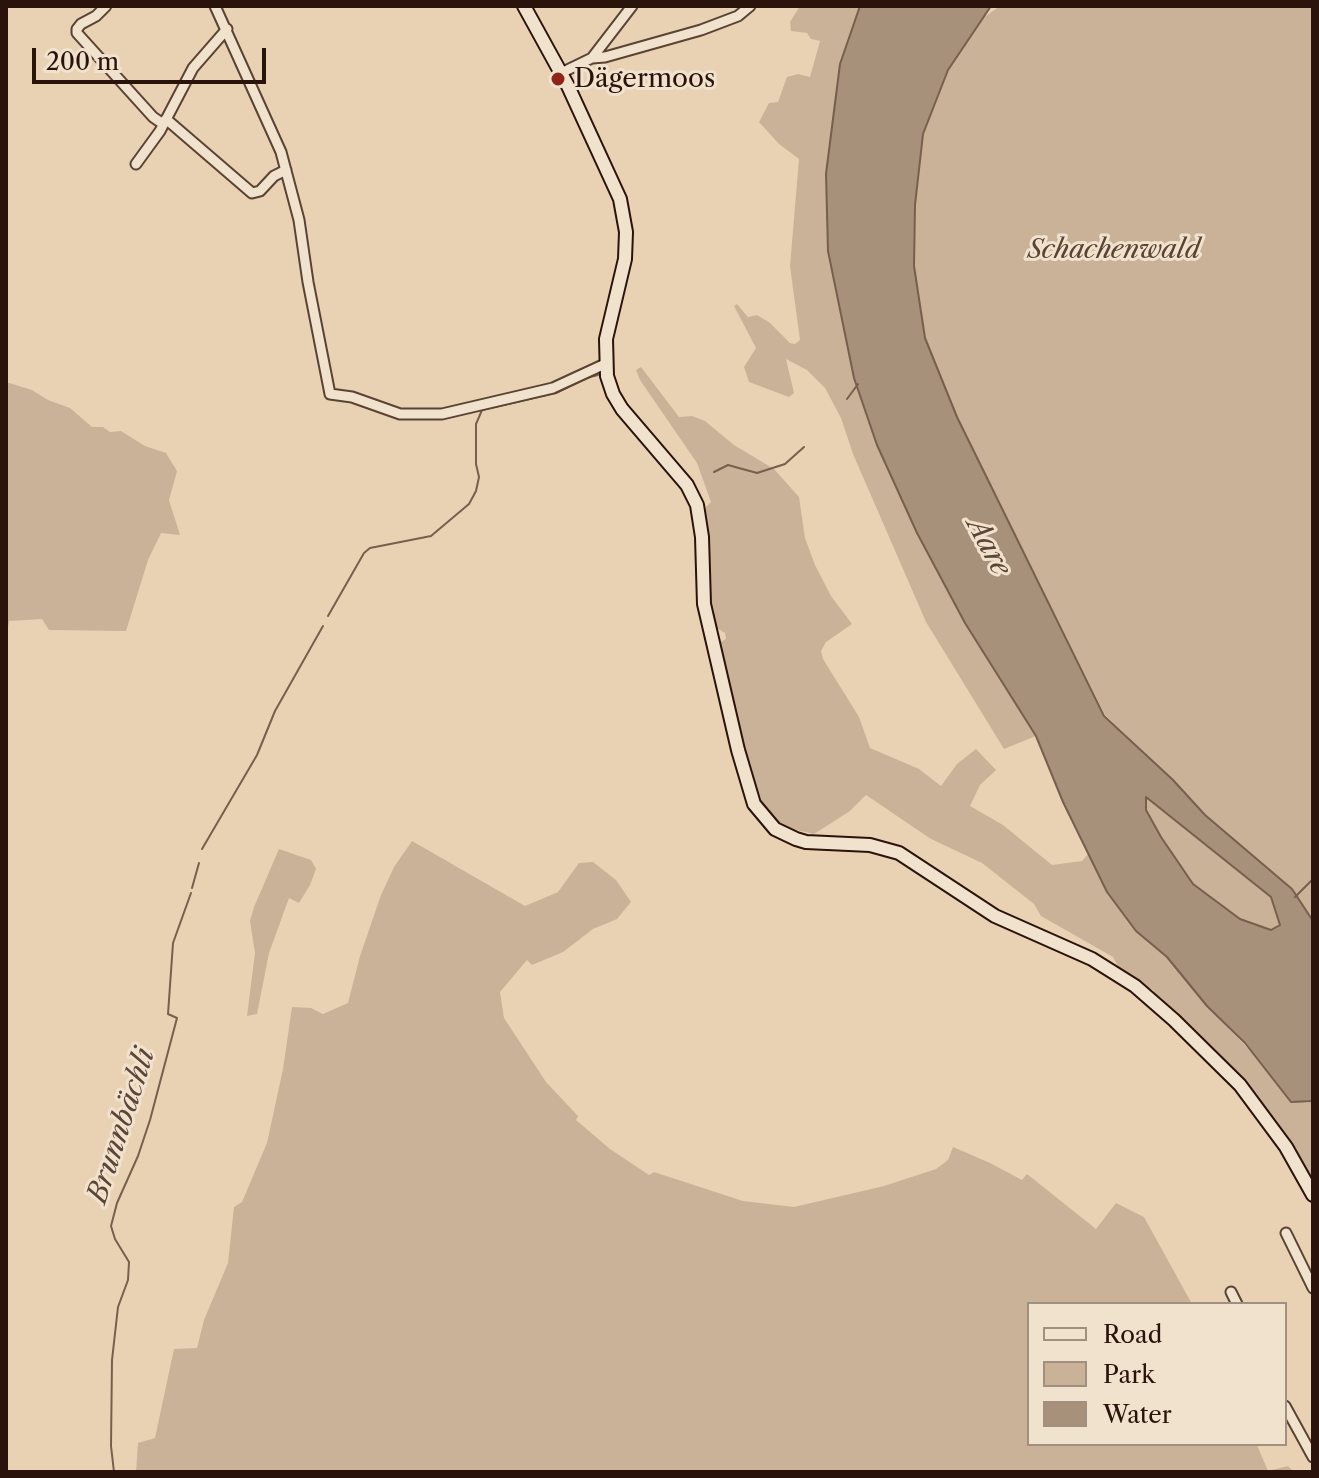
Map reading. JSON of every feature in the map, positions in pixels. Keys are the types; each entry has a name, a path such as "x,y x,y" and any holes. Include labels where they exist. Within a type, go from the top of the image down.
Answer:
{"main road":[{"path":"524,6 561,73 607,168 622,208 625,259 606,339 605,364 610,386 622,409 687,485 697,505 702,537 702,588 711,635 750,796 766,821 782,833 806,842 870,845 899,853 995,916 1070,949 1121,977 1220,1063 1260,1109 1313,1195"}],"street":[{"path":"106,6 77,29 77,33 142,105 252,193 260,191 274,176 286,170"},
{"path":"215,6 275,137 286,170 301,229 330,394 352,397 400,414 442,414 553,388 605,364"},
{"path":"592,58 632,6"},
{"path":"561,73 592,58 701,30 738,16 750,6"},
{"path":"136,164 154,142 193,68 227,29"},
{"path":"1286,1233 1313,1288"},
{"path":"1231,1292 1236,1302"},
{"path":"1287,1410 1313,1457"}],"green space":[{"path":"800,6 860,6 828,251 854,377 877,445 917,533 966,623 1036,736 1004,749 926,622 853,454 841,418 825,388 807,370 786,359 794,393 789,397 749,382 744,367 756,348 734,306 737,304 748,317 757,315 770,323 790,343 800,340 790,266 799,159 779,144 759,122 769,103 778,102 787,77 798,74 810,77 820,41 811,39 807,33 791,31 790,22"},
{"name":"Schachenwald","path":"1000,6 1313,6 1313,921 1292,889 1204,815 1173,780 1105,715 957,417 925,338 914,266 915,205 923,134 948,70 961,47 983,18"},
{"path":"641,367 679,417 692,416 705,421 734,445 774,469 799,497 805,538 815,565 831,596 852,624 826,642 821,651 823,659 859,717 870,748 919,769 941,786 957,764 976,749 996,770 980,785 970,806 1003,825 1052,865 1082,861 1088,854 1107,892 1136,931 1167,957 1207,1006 1264,1065 1284,1093 1307,1103 1313,1101 1313,1189 1280,1133 1159,1002 1153,990 1122,974 1113,957 1041,916 1034,904 982,863 931,839 866,795 850,811 814,834 792,829 776,820 764,807 750,769 717,644 726,639 725,633 712,625 710,614 703,510 711,502 697,463 640,380 636,370"},
{"path":"6,382 70,408 92,427 103,427 110,432 121,431 145,446 166,453 177,471 169,500 180,535 161,533 148,560 126,631 49,630 42,619 9,621 6,639"},
{"path":"1145,796 1271,897 1280,925 1271,930 1240,919 1193,884 1146,810"},
{"path":"412,841 525,906 558,892 579,863 593,862 616,880 631,902 617,919 593,929 563,952 532,965 527,960 500,992 504,1018 546,1082 578,1116 576,1120 610,1149 649,1175 654,1172 743,1201 794,1207 884,1186 936,1169 948,1160 953,1147 1022,1180 1027,1174 1096,1229 1116,1203 1144,1217 1191,1302 1027,1302 1027,1446 1257,1446 1268,1471 1288,1466 1294,1472 136,1472 138,1443 155,1438 174,1349 197,1348 204,1320 228,1263 234,1207 242,1202 267,1143 292,1007 311,1008 323,1014 348,1003 360,956 394,867"},
{"path":"279,849 311,860 316,869 299,903 289,898 269,953 257,1014 247,1016 255,953 250,921"}],"water":[{"name":"Aare","path":"860,6 991,6 948,70 923,134 915,205 914,266 925,338 957,417 1104,716 1173,780 1205,815 1292,889 1313,921 1313,1101 1291,1102 1245,1043 1207,1006 1167,957 1136,931 1107,892 1063,802 1036,736 965,623 917,533 877,445 854,378 828,251 826,174 840,64","holes":["1146,797 1271,897 1280,925 1271,930 1240,919 1193,884 1146,810"]}],"waterway":[{"name":"Brunnbächli","path":"328,616 364,553 370,548 431,536 469,504 479,477 476,424 482,410 556,393 598,375"},
{"path":"847,399 858,384"},
{"name":"Brunnbächli","path":"714,472 728,465 757,473 785,464 804,447"},
{"name":"Brunnbächli","path":"202,849 257,755 275,711 323,626"},
{"name":"Brunnbächli","path":"192,888 199,863"},
{"path":"1295,897 1313,879"},
{"name":"Brunnbächli","path":"114,1472 111,1446 112,1360 118,1307 128,1280 129,1262 111,1226 150,1120 177,1018 168,1014 173,943 191,893"}],"place":[{"name":"Dägermoos","path":"558,79"}]}
